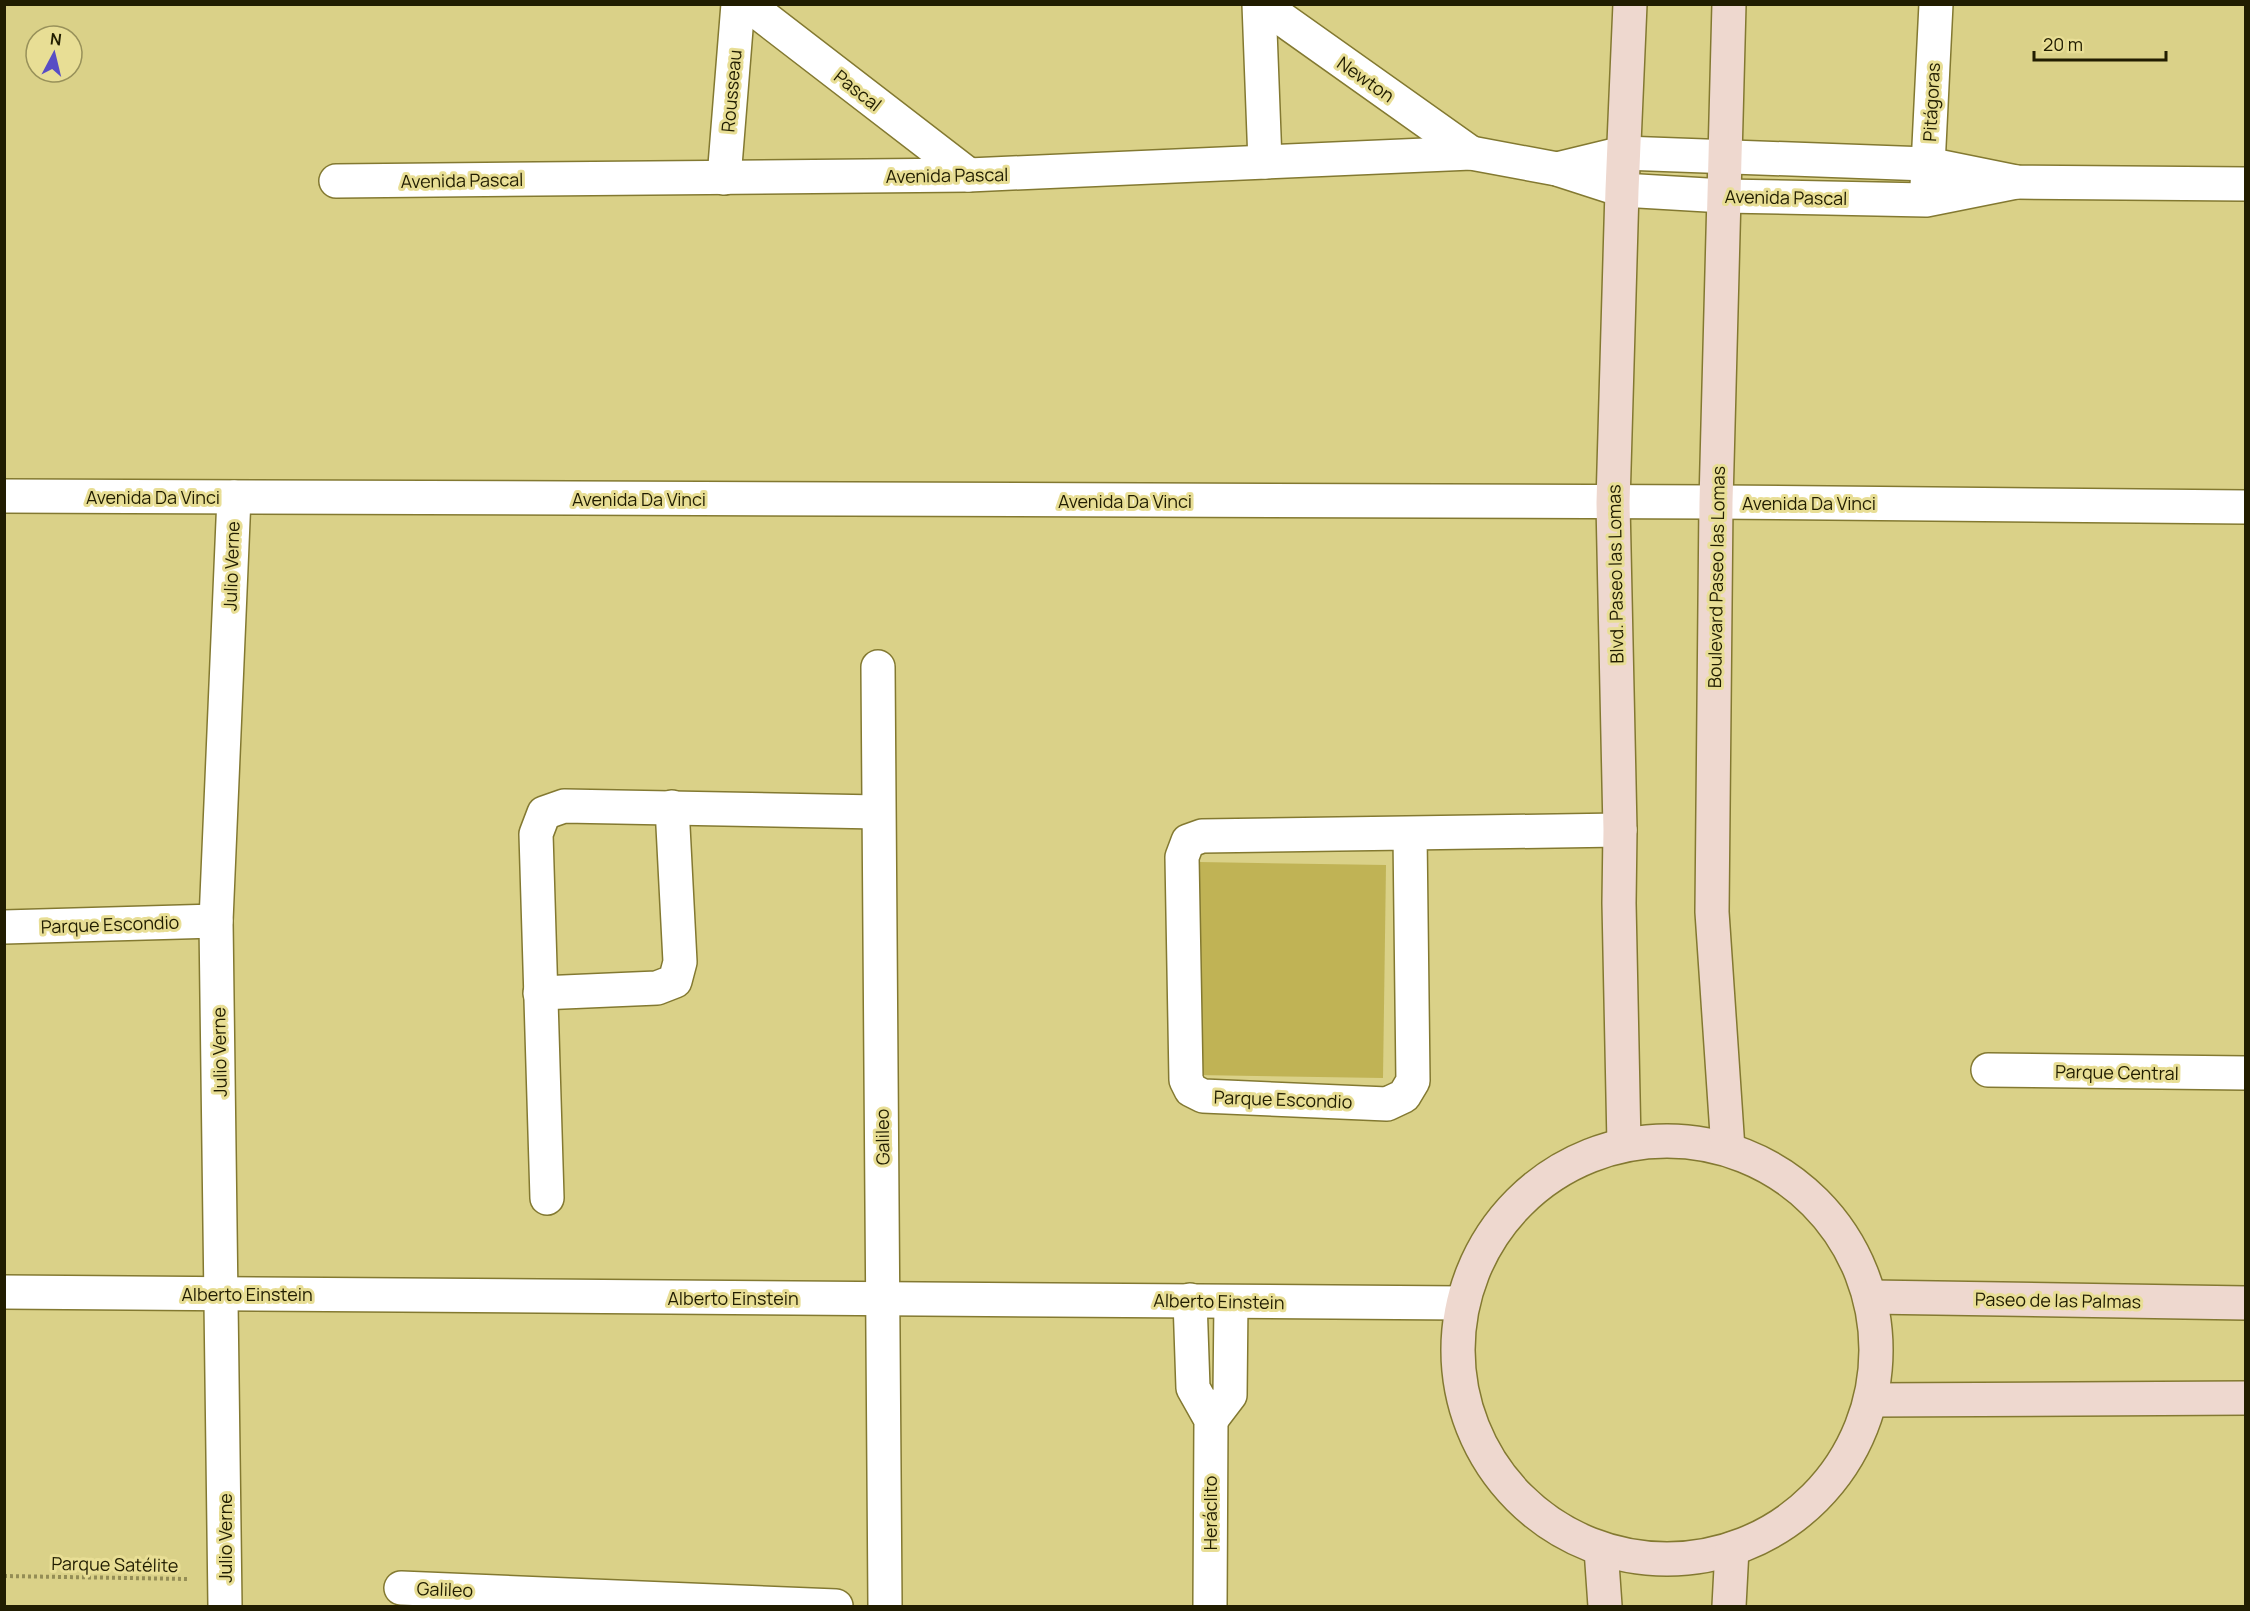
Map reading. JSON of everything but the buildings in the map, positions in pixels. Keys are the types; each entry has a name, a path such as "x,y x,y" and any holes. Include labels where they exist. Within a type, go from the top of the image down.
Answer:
{"street":[{"name":"Rousseau","path":"724,178 738,4"},
{"name":"Pascal","path":"747,4 969,175"},
{"name":"Newton","path":"1260,4 1471,153"},
{"path":"1260,4 1265,162"},
{"name":"Blvd. Paseo las Lomas","path":"1624,1144 1613,503 1623,153 1630,4"},
{"name":"Boulevard Paseo las Lomas","path":"1728,1149 1712,912 1716,502 1729,4"},
{"name":"Pitágoras","path":"1926,200 1936,4"},
{"name":"Avenida Pascal","path":"336,181 969,175 1471,153 1557,169 1622,190 1724,196 1926,200 2016,182"},
{"name":"Avenida Pascal","path":"1557,169 1623,153 1927,164 2016,182 2246,184"},
{"name":"Avenida Da Vinci","path":"4,496 1716,502 2246,507"},
{"name":"Julio Verne","path":"225,1593 216,921 234,497"},
{"name":"Galileo","path":"878,667 885,1606"},
{"path":"547,1198 536,834 544,813 564,806 878,812"},
{"path":"540,993 657,988 675,981 680,962 672,807"},
{"name":"Parque Escondio","path":"1410,834 1413,1081 1404,1096 1386,1104 1203,1096 1191,1090 1186,1080 1182,857 1188,841 1202,836 1620,830"},
{"name":"Parque Escondio","path":"4,927 216,921"},
{"name":"Parque Central","path":"1988,1070 2246,1073"},
{"path":"1677,1140 1728,1149 1792,1181 1841,1232 1870,1297 1878,1348 1871,1400 1844,1465 1794,1517 1732,1550 1689,1559 1645,1559 1601,1549 1533,1512 1483,1453 1458,1380 1461,1303 1483,1247 1519,1200 1568,1164 1624,1144 1677,1140"},
{"name":"Alberto Einstein","path":"4,1292 1461,1303"},
{"name":"Paseo de las Palmas","path":"1870,1297 2246,1303"},
{"name":"Heráclito","path":"1190,1300 1193,1388 1211,1420 1210,1606"},
{"path":"1211,1420 1230,1395 1231,1302"},
{"path":"1871,1400 2246,1398"},
{"path":"1601,1549 1605,1606"},
{"path":"1729,1606 1732,1550"},
{"name":"Galileo","path":"401,1588 526,1600 836,1606"}],"path":[{"name":"Parque Satélite","path":"4,1576 225,1593"}],"shaded area":[{"path":"1199,862 1386,865 1383,1078 1196,1075"}]}
